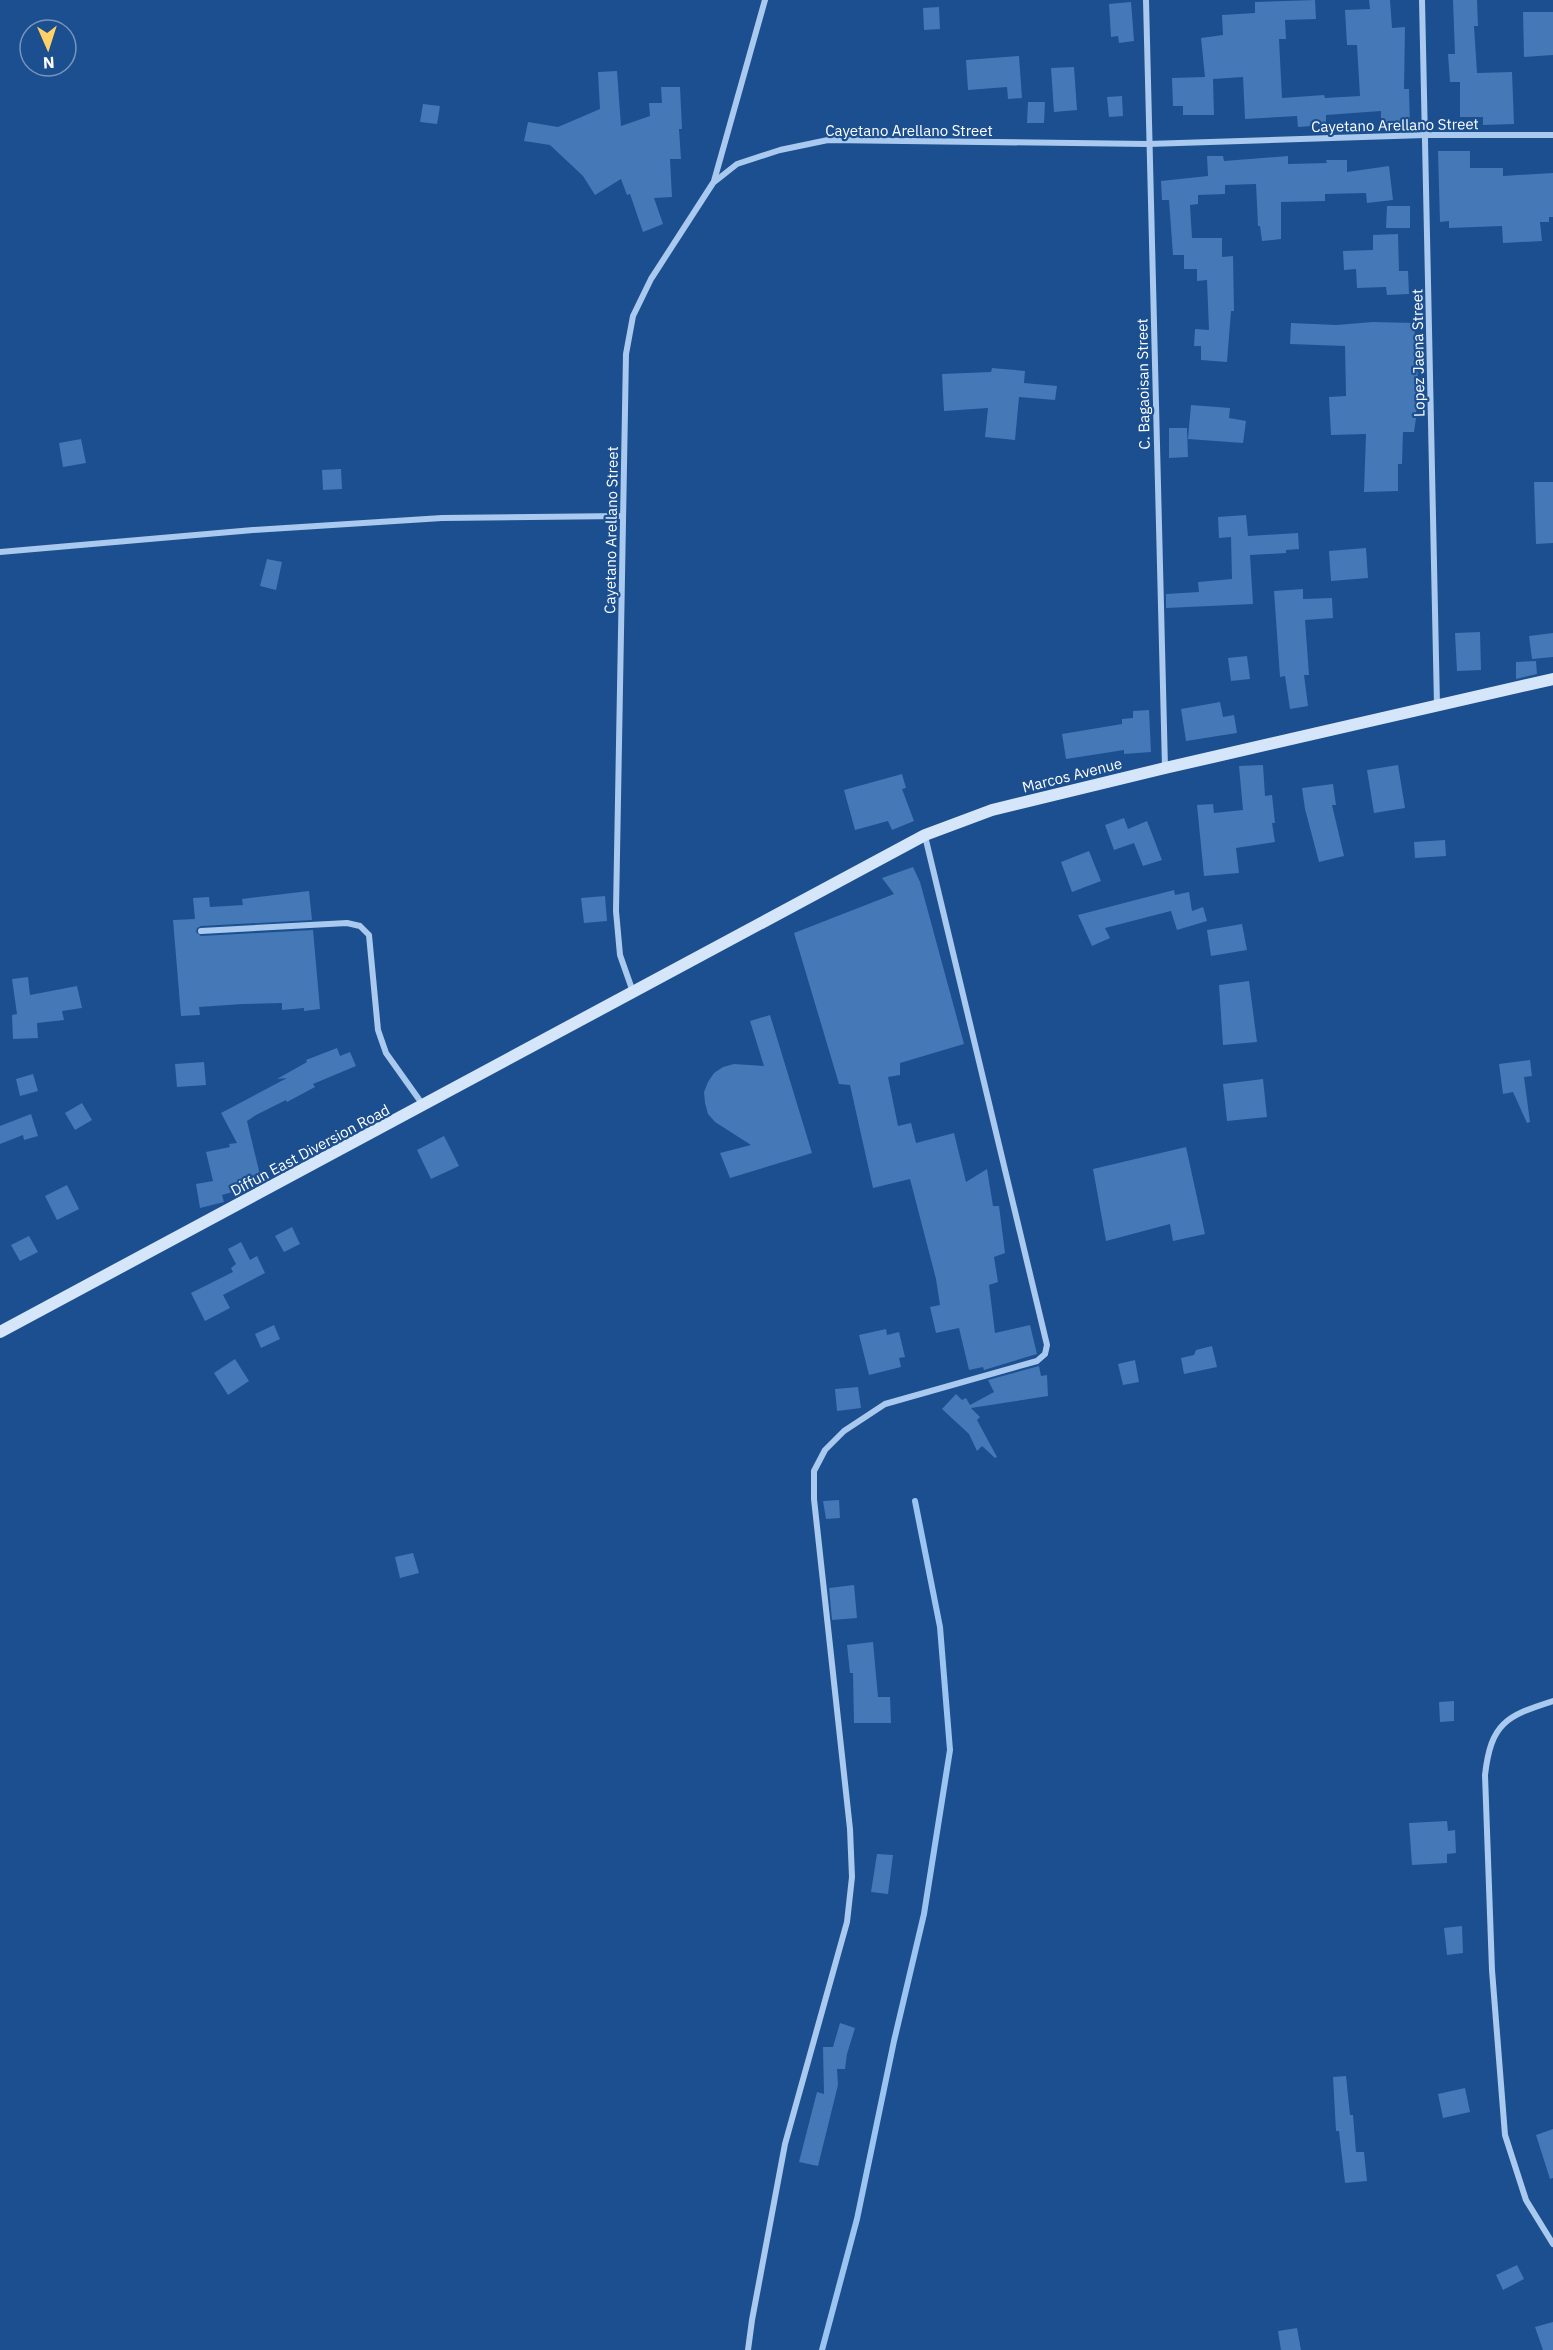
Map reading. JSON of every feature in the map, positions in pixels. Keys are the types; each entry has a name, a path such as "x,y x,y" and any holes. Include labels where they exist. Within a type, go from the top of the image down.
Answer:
{"main road":[{"name":"Marcos Avenue","path":"633,992 925,835 992,810 1553,679"},
{"name":"Diffun East Diversion Road","path":"0,1332 633,992"}],"street":[{"path":"713,183 765,0"},
{"name":"C. Bagaoisan Street","path":"1146,0 1164,768"},
{"name":"Lopez Jaena Street","path":"1422,0 1437,705"},
{"name":"Cayetano Arellano Street","path":"633,992 620,955 616,911 626,354 633,316 651,279 713,183 737,164 780,150 828,140 1148,144 1425,135 1553,135"},
{"path":"0,552 242,531 442,518 623,516"},
{"path":"748,2350 785,2144 847,1922 852,1877 850,1829 814,1499 814,1471 825,1450 844,1431 885,1404 1037,1361 1045,1354 1047,1345 925,835"},
{"path":"201,931 347,923 360,926 369,935 378,1030 386,1053 423,1105"},
{"path":"1553,1701 1518,1713 1499,1729 1488,1749 1485,1775 1492,1970 1505,2135 1526,2200 1553,2244"}],"building":[{"path":"1315,0 1316,19 1285,20 1286,39 1279,39 1282,98 1324,95 1325,98 1360,96 1357,45 1347,45 1345,10 1370,9 1369,0 1390,0 1392,28 1405,27 1404,89 1409,89 1410,127 1381,128 1381,111 1326,115 1326,125 1298,127 1297,116 1245,119 1243,77 1213,79 1214,115 1183,115 1183,106 1173,106 1172,78 1205,77 1201,38 1223,35 1222,15 1255,13 1255,2"},
{"path":"1453,0 1477,0 1478,26 1474,26 1477,73 1512,72 1514,124 1483,125 1483,117 1460,117 1460,82 1450,82 1448,54 1455,54"},
{"path":"1131,2 1134,41 1119,43 1118,36 1111,37 1109,4"},
{"path":"939,7 940,29 924,30 923,8"},
{"path":"1523,12 1553,12 1553,55 1524,57"},
{"path":"1019,56 1022,98 1008,99 1007,87 968,90 966,60"},
{"path":"1074,67 1077,110 1054,112 1051,68"},
{"path":"617,71 621,126 650,116 649,103 662,103 661,87 680,87 681,159 670,159 672,197 654,198 663,224 643,232 630,194 627,195 621,179 595,195 583,176 550,145 524,141 528,122 558,127 600,109 598,72"},
{"path":"1122,96 1123,116 1109,117 1107,97"},
{"path":"1028,102 1045,102 1044,123 1027,123"},
{"path":"423,104 440,106 437,124 420,122"},
{"path":"1438,151 1470,151 1470,168 1503,168 1503,176 1553,173 1553,217 1549,217 1549,222 1540,222 1542,241 1503,243 1502,226 1449,228 1449,221 1440,222"},
{"path":"1207,156 1223,156 1224,161 1288,156 1288,164 1347,160 1347,172 1389,166 1393,200 1367,203 1366,193 1325,194 1325,201 1281,202 1281,239 1262,241 1260,226 1258,226 1256,184 1225,185 1225,194 1198,195 1198,204 1190,205 1192,238 1222,238 1222,257 1233,256 1234,311 1231,311 1227,362 1201,360 1201,346 1194,346 1195,329 1209,330 1207,280 1197,281 1197,269 1184,269 1184,255 1173,255 1169,200 1162,200 1161,181 1208,176"},
{"path":"1387,206 1410,206 1410,228 1386,228"},
{"path":"1398,234 1399,271 1408,271 1409,294 1387,295 1386,287 1357,288 1356,269 1344,270 1343,251 1373,250 1373,235"},
{"path":"1373,322 1415,323 1414,364 1418,364 1416,418 1414,432 1403,432 1402,464 1398,464 1398,491 1364,492 1366,434 1331,435 1329,397 1346,396 1345,346 1290,344 1291,323 1336,325"},
{"path":"992,368 1025,371 1024,383 1057,386 1055,400 1019,397 1015,440 985,437 988,408 944,411 942,374 991,372"},
{"path":"1191,405 1230,408 1229,418 1246,421 1243,443 1188,439"},
{"path":"1169,428 1187,428 1188,457 1169,458"},
{"path":"81,439 86,463 63,467 59,443"},
{"path":"341,469 342,489 323,490 322,470"},
{"path":"1534,482 1553,482 1553,543 1536,544"},
{"path":"1246,515 1248,536 1298,533 1299,549 1286,550 1286,553 1250,555 1253,604 1166,608 1166,594 1199,592 1198,582 1232,579 1231,537 1219,538 1218,517"},
{"path":"1366,548 1368,578 1331,581 1329,551"},
{"path":"267,559 282,562 276,590 260,586"},
{"path":"1303,589 1303,599 1332,598 1333,618 1305,620 1309,675 1304,675 1308,706 1290,709 1285,676 1280,677 1274,591"},
{"path":"1480,632 1481,670 1457,671 1455,633"},
{"path":"1553,633 1553,657 1532,659 1529,636"},
{"path":"1247,656 1250,679 1231,681 1228,658"},
{"path":"1536,661 1537,674 1516,679 1516,662"},
{"path":"1220,702 1223,717 1234,715 1237,733 1186,741 1181,709"},
{"path":"1149,710 1151,752 1124,754 1124,750 1066,759 1062,734 1122,724 1122,719 1133,718 1133,711"},
{"path":"1263,765 1265,796 1272,795 1275,842 1236,848 1239,873 1204,876 1197,805 1213,804 1214,813 1243,810 1239,766"},
{"path":"1398,765 1405,808 1374,813 1367,770"},
{"path":"902,774 906,788 902,789 914,821 892,830 888,821 855,830 844,790"},
{"path":"1333,784 1336,805 1332,805 1344,856 1319,862 1302,788"},
{"path":"1124,818 1128,829 1147,821 1162,860 1143,866 1134,843 1114,850 1105,825"},
{"path":"1445,840 1446,856 1415,858 1414,842"},
{"path":"1089,851 1101,881 1072,892 1061,862"},
{"path":"913,867 920,882 964,1044 900,1063 900,1075 888,1077 898,1126 911,1123 916,1143 954,1133 966,1182 987,1169 993,1206 999,1206 1005,1253 994,1257 998,1282 989,1285 995,1333 1030,1325 1037,1354 984,1370 983,1367 969,1370 959,1328 936,1333 930,1307 940,1305 936,1279 910,1179 873,1188 850,1085 839,1084 794,933 894,894 882,878"},
{"path":"1174,890 1175,895 1189,892 1192,911 1203,907 1207,921 1177,930 1171,911 1105,928 1110,938 1092,946 1078,915"},
{"path":"309,891 312,920 201,926 196,932 201,936 313,930 320,1009 282,1010 282,1003 243,1004 199,1007 200,1015 181,1016 173,920 195,919 193,898 209,897 210,907 243,905 242,899"},
{"path":"605,896 607,921 584,923 581,898"},
{"path":"1242,924 1247,950 1211,956 1207,930"},
{"path":"28,977 30,995 77,986 82,1008 62,1011 64,1020 37,1023 38,1038 13,1039 12,1015 17,1014 12,979"},
{"path":"1249,981 1257,1042 1223,1045 1219,985"},
{"path":"770,1015 812,1153 730,1178 720,1153 751,1145 715,1122 708,1114 704,1092 714,1073 723,1067 734,1064 764,1066 750,1021"},
{"path":"337,1048 340,1056 350,1052 356,1066 313,1084 315,1087 247,1121 260,1175 247,1178 250,1187 222,1195 224,1202 200,1208 196,1184 213,1181 206,1152 230,1147 229,1144 237,1143 221,1113 287,1078 277,1079 307,1062 306,1060"},
{"path":"1530,1060 1532,1076 1524,1077 1530,1122 1527,1123 1513,1092 1503,1094 1499,1064"},
{"path":"204,1062 206,1085 177,1087 175,1064"},
{"path":"33,1074 38,1091 20,1096 16,1079"},
{"path":"1263,1079 1267,1117 1227,1121 1223,1084"},
{"path":"82,1103 92,1120 75,1130 65,1113"},
{"path":"31,1114 38,1136 24,1140 23,1135 0,1144 0,1126"},
{"path":"444,1136 459,1166 431,1179 417,1150"},
{"path":"1186,1147 1205,1234 1173,1241 1170,1224 1106,1241 1093,1169"},
{"path":"67,1185 79,1209 57,1220 45,1196"},
{"path":"292,1227 300,1244 284,1252 275,1236"},
{"path":"29,1236 38,1252 20,1261 11,1245"},
{"path":"241,1242 250,1260 257,1256 265,1273 223,1295 230,1308 205,1321 191,1293 233,1272 231,1268 236,1264 228,1249"},
{"path":"274,1325 280,1339 261,1348 255,1334"},
{"path":"886,1329 887,1335 899,1332 905,1357 899,1358 901,1367 869,1375 859,1335"},
{"path":"1212,1346 1217,1367 1184,1374 1181,1358 1194,1355 1196,1350"},
{"path":"235,1359 249,1381 228,1395 214,1373"},
{"path":"1135,1360 1139,1382 1123,1385 1118,1364"},
{"path":"1039,1366 1041,1376 1047,1375 1048,1396 971,1408 980,1417 977,1420 997,1457 995,1458 982,1446 977,1451 969,1434 942,1409 956,1394 962,1400 966,1398 970,1405 994,1392 988,1380"},
{"path":"858,1387 861,1408 837,1411 835,1389"},
{"path":"839,1500 840,1518 826,1519 823,1501"},
{"path":"413,1553 419,1573 400,1578 395,1557"},
{"path":"854,1585 857,1618 832,1620 829,1588"},
{"path":"873,1642 878,1697 890,1697 891,1723 854,1723 853,1673 850,1673 847,1645"},
{"path":"1454,1701 1454,1721 1440,1722 1439,1702"},
{"path":"1447,1821 1448,1831 1455,1830 1456,1853 1447,1854 1447,1863 1412,1865 1409,1823"},
{"path":"877,1854 893,1855 888,1894 871,1892"},
{"path":"1462,1926 1463,1953 1447,1955 1444,1928"},
{"path":"840,2023 855,2028 845,2069 837,2069 838,2085 818,2166 799,2162 817,2092 824,2094 823,2047 833,2047"},
{"path":"1346,2076 1350,2115 1353,2115 1356,2152 1364,2152 1367,2181 1345,2183 1339,2131 1336,2131 1333,2077"},
{"path":"1465,2088 1470,2112 1443,2118 1438,2094"},
{"path":"1553,2129 1553,2178 1550,2179 1536,2135"},
{"path":"1517,2265 1524,2279 1503,2290 1496,2275"},
{"path":"1553,2322 1553,2350 1543,2350 1535,2327"},
{"path":"1297,2328 1301,2350 1281,2350 1278,2331"}],"waterway":[{"path":"822,2350 857,2219 894,2041 924,1914 950,1750 940,1627 915,1501"}]}
